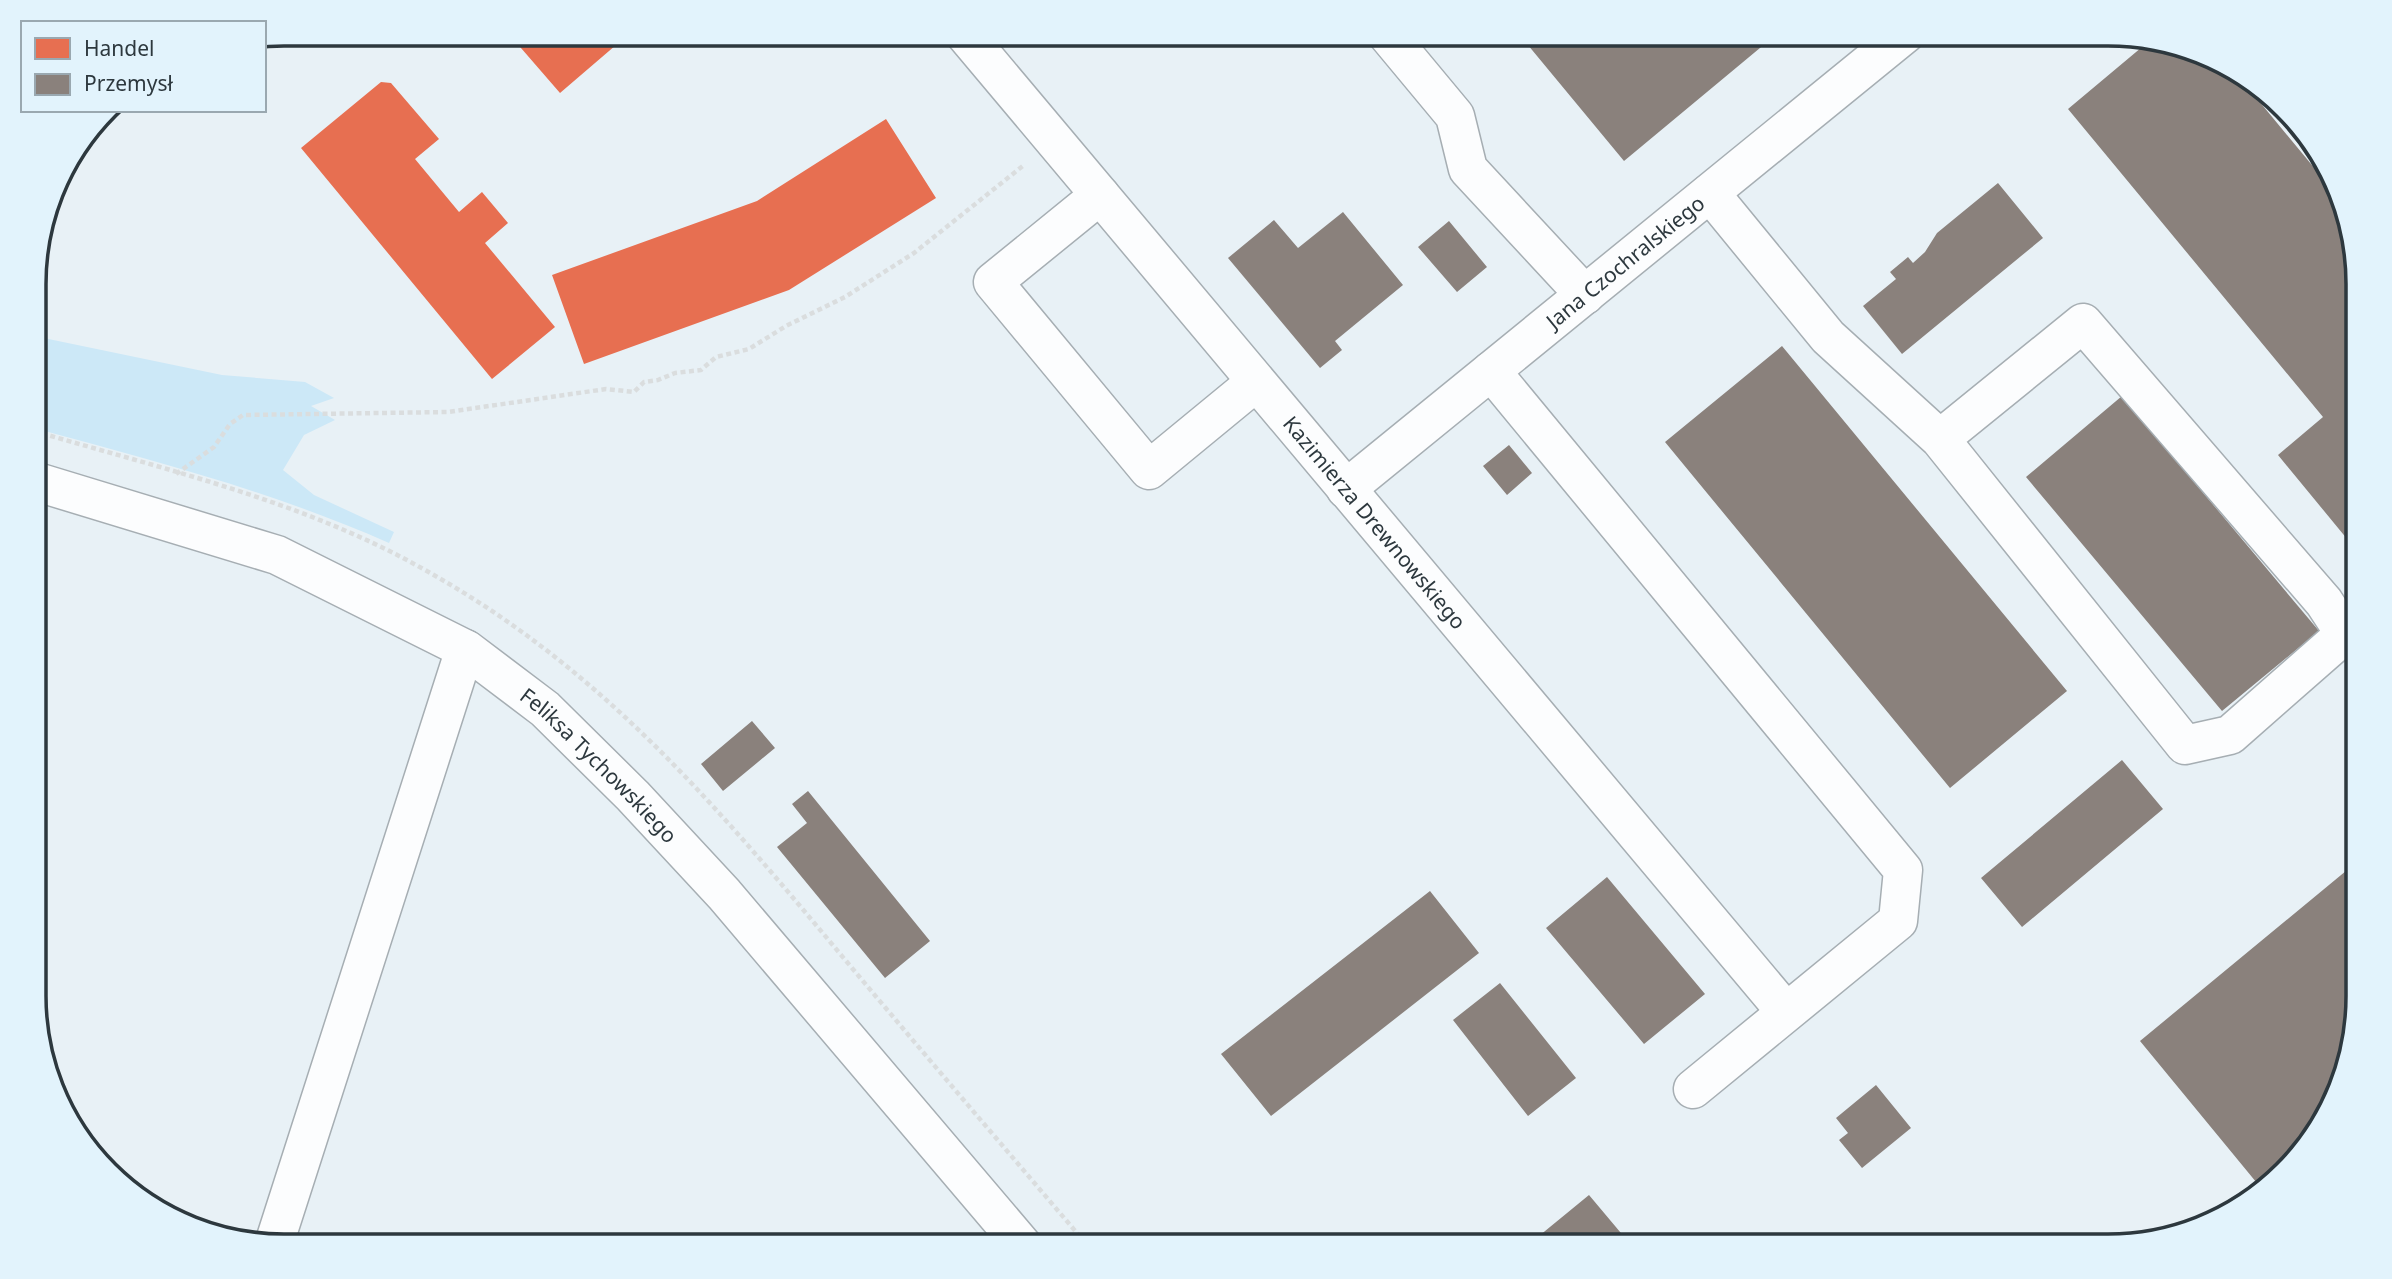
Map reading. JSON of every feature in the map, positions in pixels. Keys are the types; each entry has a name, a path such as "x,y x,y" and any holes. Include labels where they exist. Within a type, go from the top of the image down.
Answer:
{"street":[{"name":"Kazimierza Drewnowskiego","path":"975,46 1786,1012"},
{"path":"1397,46 1455,116 1468,169 1585,295"},
{"name":"Jana Czochralskiego","path":"1346,489 1890,46"},
{"path":"1710,193 1828,338 1940,439 2185,745 2230,735 2345,634 2325,602 2083,323 1940,439"},
{"path":"1100,195 993,282 1149,470 1256,382"},
{"path":"1491,371 1903,870 1898,921 1693,1089"},
{"name":"Feliksa Tychowskiego","path":"46,485 277,555 465,649 545,709 633,796 724,894 1013,1234"},
{"path":"277,1233 465,649"}],"path":[{"path":"173,480 177,473 214,447 230,424 243,415 448,412 606,389 634,392 644,382 675,373 701,370 716,357 749,349 786,326 845,297 903,260 1054,141"}],"shaded area":[{"path":"46,338 222,375 305,382 334,398 311,406 335,420 304,435 283,470 314,495 394,532 389,543 302,508 169,465 46,431"}],"building: Handel":[{"path":"519,46 615,46 560,93"},
{"path":"381,82 391,83 439,139 415,159 459,212 482,192 508,223 485,243 555,327 492,379 301,148"},
{"path":"886,119 936,198 789,290 584,364 552,275 757,201"}],"building: Przemysł":[{"path":"1529,46 1762,46 1624,161"},
{"path":"2141,48 2170,54 2214,70 2255,96 2320,175 2338,222 2344,252 2346,538 2278,455 2323,417 2068,109"},
{"path":"1998,183 2043,238 1902,354 1863,306 1896,279 1890,272 1908,257 1913,263 1925,252 1937,233"},
{"path":"1343,212 1403,285 1335,341 1342,350 1320,368 1228,258 1274,220 1298,248"},
{"path":"1449,221 1487,267 1457,292 1418,247"},
{"path":"1782,346 2067,691 1950,788 1665,442"},
{"path":"2122,396 2319,631 2222,711 2026,477"},
{"path":"1509,445 1532,473 1507,495 1483,466"},
{"path":"752,721 775,748 723,791 701,764"},
{"path":"2122,760 2163,809 2022,927 1981,878"},
{"path":"808,791 930,941 885,978 777,847 807,823 792,804"},
{"path":"2346,871 2346,1011 2342,1042 2322,1101 2288,1153 2266,1175 2256,1182 2140,1041"},
{"path":"1607,877 1705,994 1644,1044 1546,928"},
{"path":"1430,891 1479,953 1271,1116 1221,1054"},
{"path":"1500,983 1576,1078 1528,1116 1453,1020"},
{"path":"1876,1085 1911,1128 1862,1168 1839,1140 1848,1133 1836,1118"},
{"path":"1589,1195 1621,1233 1542,1233"}]}
